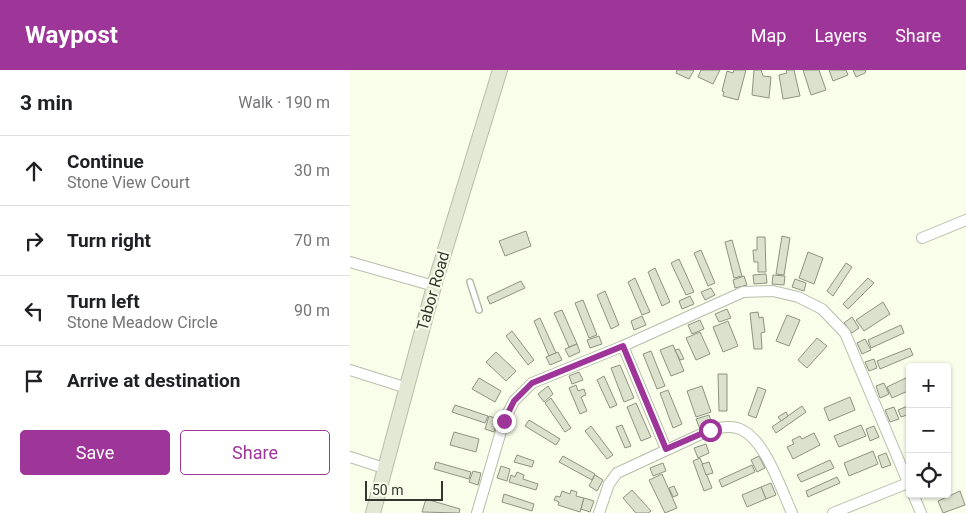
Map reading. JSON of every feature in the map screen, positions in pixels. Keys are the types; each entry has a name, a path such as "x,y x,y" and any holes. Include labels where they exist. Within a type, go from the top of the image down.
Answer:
{"street":[{"name":"Tabor Road","path":"372,513 434,286 500,70"},
{"path":"922,238 966,220"},
{"path":"350,262 434,286"},
{"path":"477,513 504,421 514,401 532,383 623,346 743,292 773,291 798,297 822,309 845,332 906,478"},
{"path":"623,346 666,449"},
{"path":"350,370 407,388"},
{"path":"599,513 609,484 617,473 710,430 725,427 740,429 760,445 792,513"},
{"path":"350,456 384,468"},
{"path":"833,513 906,486"},
{"path":"915,498 921,513"}],"lane":[{"path":"470,282 479,310"}],"building":[{"path":"677,70 694,70 689,79 676,73"},
{"path":"701,70 720,70 713,84 698,77"},
{"path":"734,70 746,70 738,100 723,96 724,92 722,91 727,71 733,73"},
{"path":"754,70 761,70 763,76 771,77 769,98 752,95"},
{"path":"786,70 794,70 800,96 783,99 779,75 787,73"},
{"path":"803,70 819,70 826,90 811,95"},
{"path":"829,70 846,70 848,75 833,81"},
{"path":"853,70 866,70 865,73 856,77"},
{"path":"526,231 531,246 505,256 499,241"},
{"path":"782,236 790,238 784,275 776,274"},
{"path":"757,237 765,237 766,272 758,272 758,262 754,262 753,250 757,250"},
{"path":"732,240 742,276 734,278 725,242"},
{"path":"701,250 715,283 708,286 694,253"},
{"path":"808,252 823,258 814,284 799,278"},
{"path":"679,259 694,292 686,295 671,263"},
{"path":"846,263 852,267 833,296 827,291"},
{"path":"655,268 670,302 662,306 648,272"},
{"path":"766,274 767,283 754,284 753,275"},
{"path":"773,275 785,276 784,285 772,284"},
{"path":"744,276 747,285 735,288 733,280"},
{"path":"635,278 650,312 642,315 628,282"},
{"path":"868,278 874,283 848,309 843,304"},
{"path":"795,279 806,283 804,291 792,287"},
{"path":"521,281 525,288 490,304 487,297"},
{"path":"711,288 715,295 705,300 701,292"},
{"path":"605,291 619,325 611,329 597,295"},
{"path":"690,296 694,304 682,309 679,301"},
{"path":"583,300 597,335 589,338 575,303"},
{"path":"883,302 890,314 864,331 856,320"},
{"path":"727,309 731,318 719,322 715,314"},
{"path":"562,310 577,344 569,347 554,313"},
{"path":"758,312 759,318 763,317 765,332 761,333 762,349 754,349 750,313"},
{"path":"787,315 800,320 789,346 776,341"},
{"path":"642,316 646,325 634,330 631,321"},
{"path":"852,317 859,328 852,333 844,323"},
{"path":"540,318 556,353 549,356 534,321"},
{"path":"700,320 704,329 692,334 688,325"},
{"path":"728,321 738,346 723,352 713,327"},
{"path":"901,325 904,333 871,348 868,340"},
{"path":"512,331 534,360 528,365 506,336"},
{"path":"700,332 710,354 696,360 686,338"},
{"path":"599,336 602,344 590,348 587,340"},
{"path":"817,338 827,346 807,368 798,360"},
{"path":"865,339 871,350 862,354 857,343"},
{"path":"577,344 580,352 569,357 565,349"},
{"path":"673,345 684,371 671,376 660,350"},
{"path":"910,348 913,355 880,369 877,361"},
{"path":"679,349 684,359 680,360 675,350"},
{"path":"651,351 665,386 657,389 643,354"},
{"path":"496,352 516,371 506,381 486,362"},
{"path":"558,352 562,360 550,365 546,357"},
{"path":"874,359 877,368 869,371 865,362"},
{"path":"620,365 634,398 624,402 611,368"},
{"path":"579,372 583,380 572,384 569,376"},
{"path":"718,374 727,374 727,411 719,411"},
{"path":"604,376 617,405 610,408 597,380"},
{"path":"479,378 501,391 495,402 472,389"},
{"path":"906,378 906,392 892,398 887,387"},
{"path":"884,383 889,394 880,398 876,386"},
{"path":"576,385 578,391 584,389 586,395 581,397 587,411 580,414 569,388"},
{"path":"548,386 553,394 544,402 538,394"},
{"path":"702,386 711,412 696,417 687,391"},
{"path":"758,387 766,390 756,418 748,415"},
{"path":"668,390 682,424 673,428 660,393"},
{"path":"850,397 855,410 829,421 824,408"},
{"path":"551,398 571,428 565,432 545,403"},
{"path":"636,403 651,437 641,441 627,407"},
{"path":"455,405 488,416 485,423 452,412"},
{"path":"802,406 806,412 776,433 772,427"},
{"path":"894,407 899,419 890,422 885,410"},
{"path":"906,407 906,415 901,417 898,410"},
{"path":"786,412 788,416 781,421 778,417"},
{"path":"709,415 712,424 700,429 696,419"},
{"path":"489,416 498,419 494,432 485,429"},
{"path":"529,420 560,439 556,445 525,426"},
{"path":"622,425 631,446 625,448 616,427"},
{"path":"861,425 866,436 839,447 834,436"},
{"path":"591,426 613,455 607,459 585,431"},
{"path":"874,426 879,437 870,441 866,429"},
{"path":"454,432 479,439 476,452 450,445"},
{"path":"814,433 820,445 793,459 787,447 794,444 792,440 800,436 802,439"},
{"path":"706,444 709,453 698,458 694,448"},
{"path":"873,451 878,464 849,476 844,463"},
{"path":"886,453 891,465 882,468 878,456"},
{"path":"517,455 534,461 532,467 514,462"},
{"path":"563,456 595,474 592,480 559,462"},
{"path":"759,456 765,468 757,472 751,460"},
{"path":"700,458 712,488 704,491 693,461"},
{"path":"830,460 834,468 801,482 797,475"},
{"path":"436,462 471,472 469,479 434,469"},
{"path":"709,462 713,473 706,475 702,464"},
{"path":"663,463 666,471 653,476 650,468"},
{"path":"752,465 755,472 722,487 719,480"},
{"path":"501,466 510,469 507,481 497,478"},
{"path":"473,471 481,473 478,485 469,482"},
{"path":"517,472 524,475 523,479 538,484 536,490 509,482 511,475 515,477"},
{"path":"662,474 677,508 665,513 649,480"},
{"path":"595,475 603,480 597,491 589,486"},
{"path":"837,477 840,483 808,497 806,491"},
{"path":"771,483 776,495 766,499 761,487"},
{"path":"674,486 678,495 673,497 669,488"},
{"path":"761,487 766,499 747,507 742,495"},
{"path":"571,490 577,492 576,496 584,498 580,512 558,505 559,502 554,500 556,496 560,497 562,491 570,494"},
{"path":"632,490 651,511 648,513 636,513 623,498"},
{"path":"960,491 965,505 943,513 938,501 951,498 951,495"},
{"path":"504,494 534,504 532,511 502,502"},
{"path":"584,498 594,501 590,512 581,509"},
{"path":"426,499 460,509 459,513 422,512"}],"route":[{"path":"504,421 514,401 532,383 623,346 666,449 710,430"}]}
